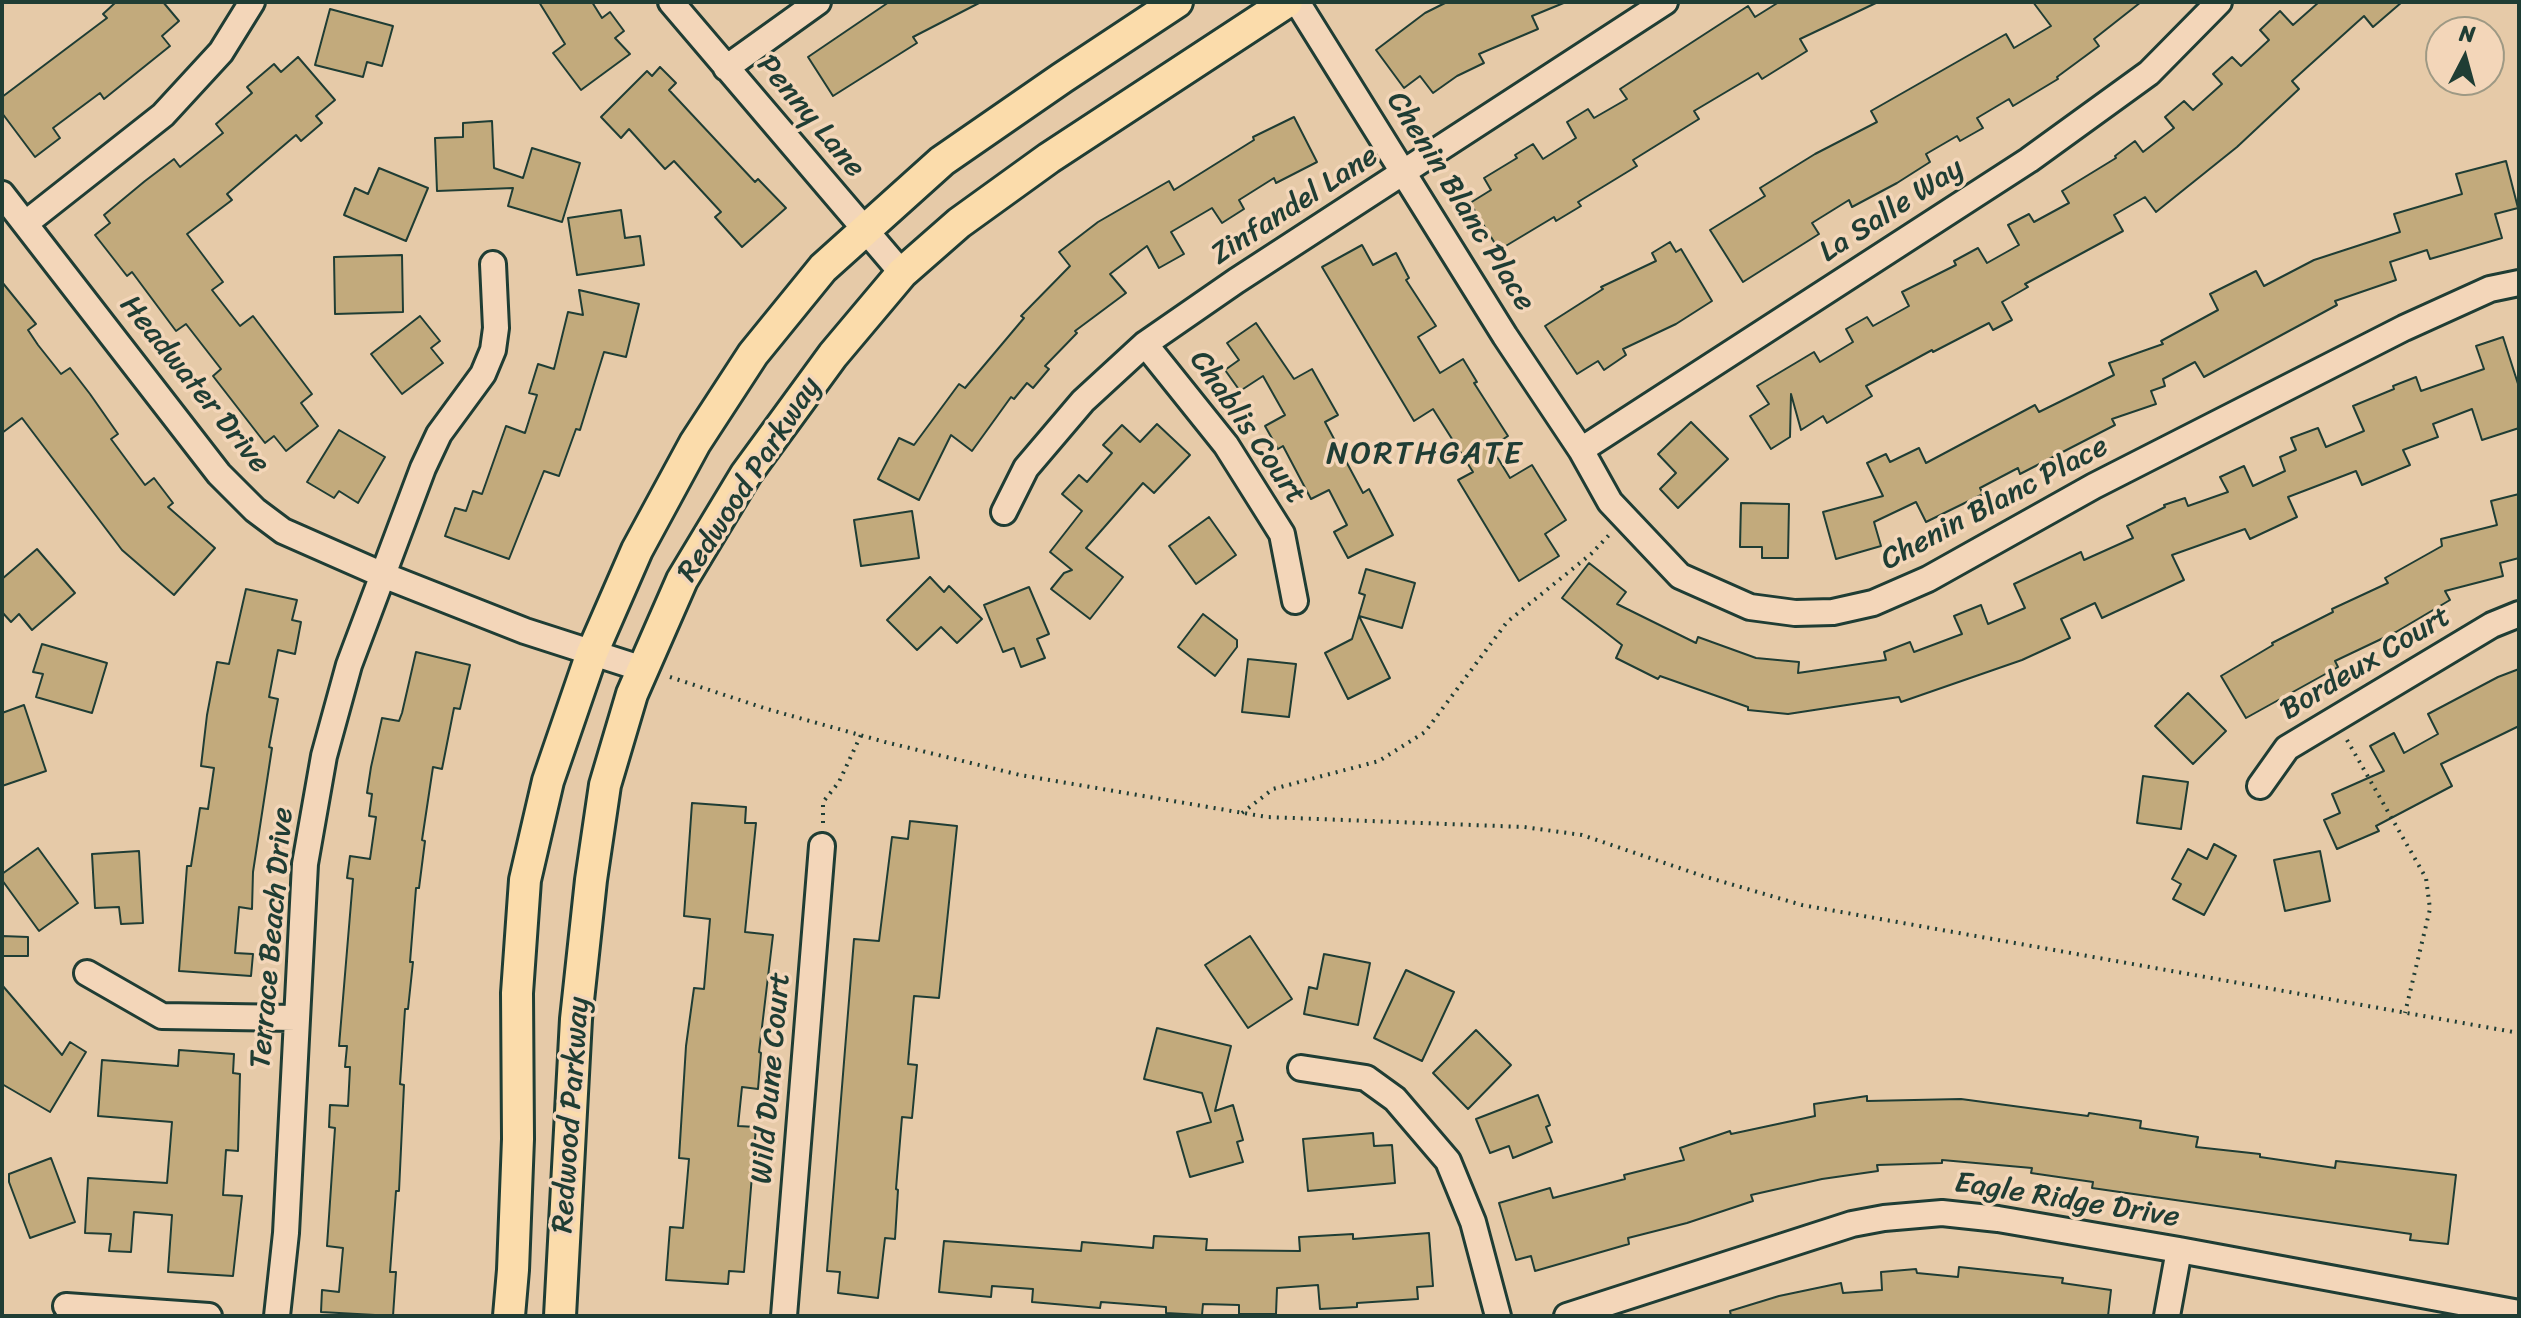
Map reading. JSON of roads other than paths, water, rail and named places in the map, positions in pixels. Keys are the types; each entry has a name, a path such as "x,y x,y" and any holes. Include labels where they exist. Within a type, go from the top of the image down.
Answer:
{"main road":[{"name":"Redwood Parkway","path":"509,1316 518,1139 517,993 525,880 548,781 592,653 637,550 695,443 753,354 823,268 942,161 1177,2"},
{"name":"Redwood Parkway","path":"560,1316 576,1019 605,785 632,694 682,580 746,474 833,355 902,273 959,223 1049,158 1287,2"}],"street":[{"path":"26,223 163,115 221,52 252,2"},
{"name":"Penny Lane","path":"671,2 902,273"},
{"path":"726,68 818,2"},
{"name":"Chenin Blanc Place","path":"1297,2 1505,336 1581,450 1610,502 1680,576 1750,607 1795,613 1873,603 1928,579 2094,486 2404,328 2490,289 2519,283"},
{"name":"Zinfandel Lane","path":"1004,512 1026,468 1083,401 1145,344 1236,281 1665,2"},
{"name":"La Salle Way","path":"1581,450 2029,160 2149,73 2219,2"},
{"name":"Headwater Drive","path":"2,194 219,474 255,510 283,531 383,575 525,631 643,669"},
{"name":"Terrace Beach Drive","path":"277,1316 286,1233 305,864 324,756 349,665 423,468 439,434 483,374 493,350 496,328 493,264"},
{"name":"Chablis Court","path":"1145,344 1226,445 1282,534 1295,601"},
{"name":"Bordeux Court","path":"2260,786 2287,748 2492,625 2519,614"},
{"name":"Wild Dune Court","path":"784,1316 822,846"},
{"path":"87,973 162,1016 296,1018"},
{"path":"1301,1068 1366,1078 1395,1099 1448,1161 1473,1222 1498,1316"},
{"name":"Eagle Ridge Drive","path":"1567,1316 1852,1224 1942,1213 1998,1219 2179,1250 2519,1313"},
{"path":"2167,1316 2179,1250"},
{"path":"66,1306 209,1316"}],"district":[{"name":"NORTHGATE","path":"1425,455"}]}
